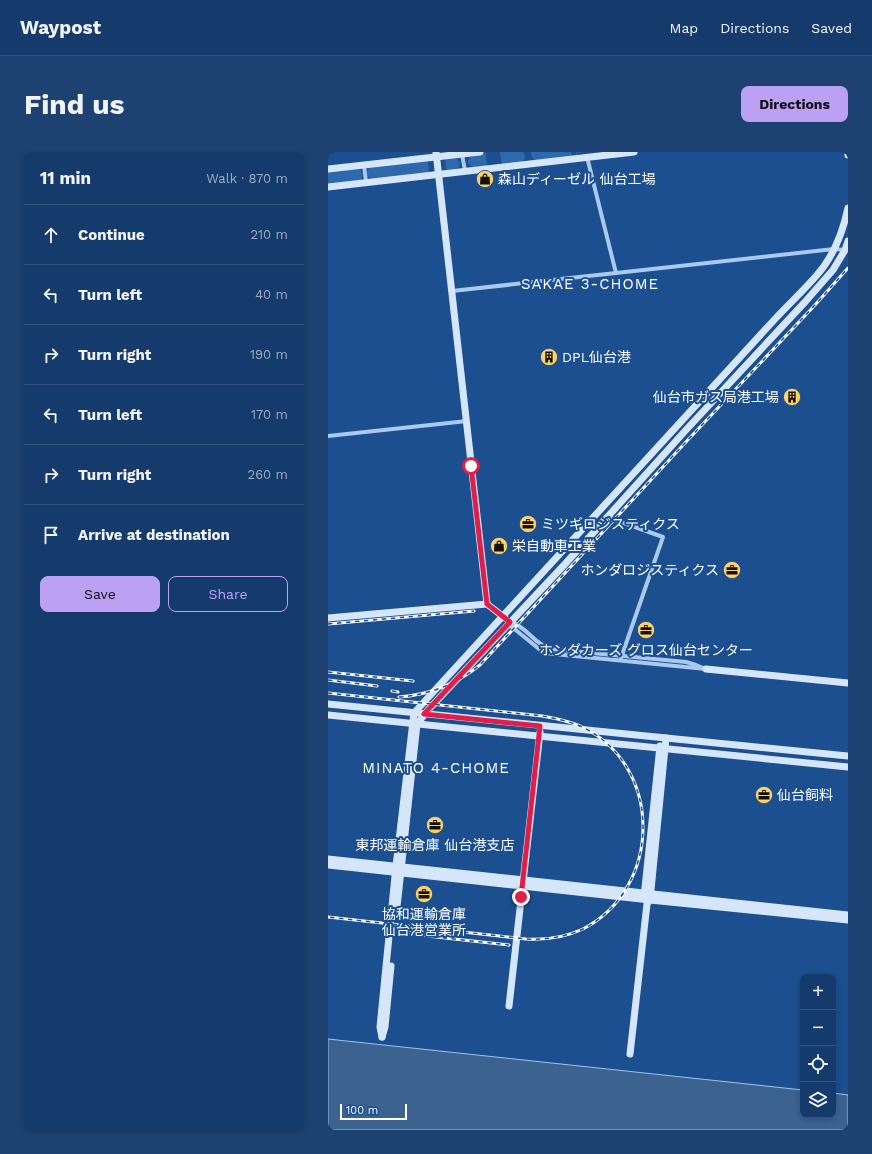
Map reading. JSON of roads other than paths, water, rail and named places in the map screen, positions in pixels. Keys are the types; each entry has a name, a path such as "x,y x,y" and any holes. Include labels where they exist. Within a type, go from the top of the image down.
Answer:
{"street":[{"path":"328,169 436,155 480,152"},
{"path":"328,187 634,152"},
{"path":"462,154 465,171"},
{"path":"436,155 487,604"},
{"path":"587,157 616,273"},
{"path":"364,165 366,182"},
{"path":"399,869 385,1027 382,1037 380,1027 415,723 414,713 778,315 818,274 834,248 844,226 848,208"},
{"path":"415,723 805,302 833,270 845,250 848,241"},
{"path":"451,292 834,248 845,250"},
{"path":"328,436 467,421"},
{"path":"678,426 685,431"},
{"path":"607,517 663,536 621,658"},
{"path":"328,618 487,604 510,622 518,624 546,648 621,658 686,662 706,669 848,682"},
{"path":"328,704 848,756"},
{"path":"328,715 848,767"},
{"path":"509,1006 540,726"},
{"path":"630,1054 664,738"},
{"path":"328,859 399,869 848,920"},
{"path":"328,865 399,869"},
{"path":"647,898 848,915"}],"railway":[{"path":"399,697 432,691 462,678 480,665 848,268"},
{"path":"328,624 474,611"},
{"path":"328,672 413,681"},
{"path":"328,680 377,686"},
{"path":"392,691 398,692"},
{"path":"328,693 542,716 580,726 608,744 627,768 639,796 643,826 639,857 628,885 609,910 583,929 570,934 541,939 526,939 328,917"},
{"path":"407,932 427,936 509,945"}],"place":[{"name":"森山ディーゼル 仙台工場","path":"485,179"},
{"name":"DPL仙台港","path":"549,357"},
{"name":"仙台市ガス局港工場","path":"792,397"},
{"name":"ミツギロジスティクス","path":"528,524"},
{"name":"栄自動車工業","path":"499,546"},
{"name":"ホンダロジスティクス","path":"732,570"},
{"name":"ホンダカーズ グロス仙台センター","path":"646,630"},
{"name":"仙台飼料","path":"764,795"},
{"name":"東邦運輸倉庫 仙台港支店","path":"435,825"},
{"name":"協和運輸倉庫 仙台港営業所","path":"424,894"}],"district":[{"name":"SAKAE 3-CHOME","path":"590,284"},
{"name":"MINATO 4-CHOME","path":"436,768"}]}
